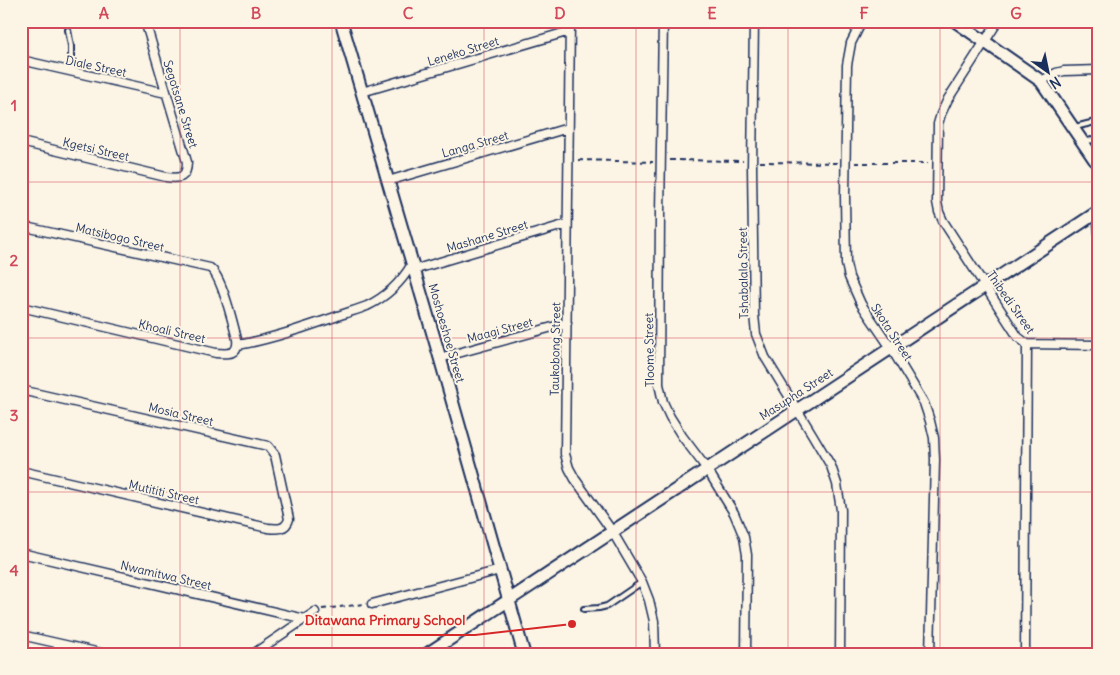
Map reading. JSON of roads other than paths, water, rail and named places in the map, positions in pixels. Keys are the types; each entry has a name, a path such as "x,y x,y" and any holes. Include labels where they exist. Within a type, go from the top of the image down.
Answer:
{"street":[{"name":"Segotsane Street","path":"146,21 187,162 182,176 178,178 166,177"},
{"name":"Moshoeshoe Street","path":"341,21 440,358 524,654"},
{"name":"Taukobong Street","path":"570,21 565,454 575,479 612,531 642,582 654,621 654,654"},
{"name":"Tloome Street","path":"663,21 659,384 663,402 670,417 707,469 734,513 744,538 747,554 746,654"},
{"name":"Tshabalala Street","path":"754,21 752,162 754,315 756,334 765,357 831,466 837,484 840,496 841,520 840,654"},
{"name":"Skota Street","path":"862,21 850,43 847,65 846,264 849,277 861,304 924,403 934,438 930,654"},
{"path":"956,21 1041,81 1099,166"},
{"name":"Thibedi Street","path":"998,21 948,99 941,114 938,124 937,202 943,221 1018,337 1027,344 1025,654"},
{"name":"Leneko Street","path":"362,92 570,31"},
{"name":"Diale Street","path":"21,60 166,93"},
{"path":"1041,81 1064,71 1099,70"},
{"name":"Langa Street","path":"388,181 568,128"},
{"name":"Kgetsi Street","path":"21,142 166,177"},
{"name":"Masupha Street","path":"427,654 1098,211"},
{"path":"1098,211 1099,233"},
{"name":"Mashane Street","path":"413,267 567,224"},
{"name":"Matsibogo Street","path":"21,226 210,268 214,271 220,282 238,344"},
{"name":"Khoali Street","path":"21,307 216,353 228,354 235,350 238,344 260,341 368,306 397,284 413,267"},
{"name":"Maagi Street","path":"440,358 567,324"},
{"path":"1027,344 1099,345"},
{"name":"Mosia Street","path":"21,390 268,446 274,455 288,512"},
{"name":"Mutititi Street","path":"21,471 268,528 278,529 286,527 289,519 288,512"},
{"name":"Nwamitwa Street","path":"21,553 305,619"},
{"path":"372,604 500,570"},
{"path":"253,654 315,612"},
{"path":"21,635 105,654"}],"lane":[{"path":"68,30 72,72"},
{"path":"1072,127 1099,121"},
{"path":"1082,142 1092,140 1099,142"},
{"path":"584,609 607,606 642,582"}],"place":[{"name":"Ditawana Primary School","path":"572,624"}]}
